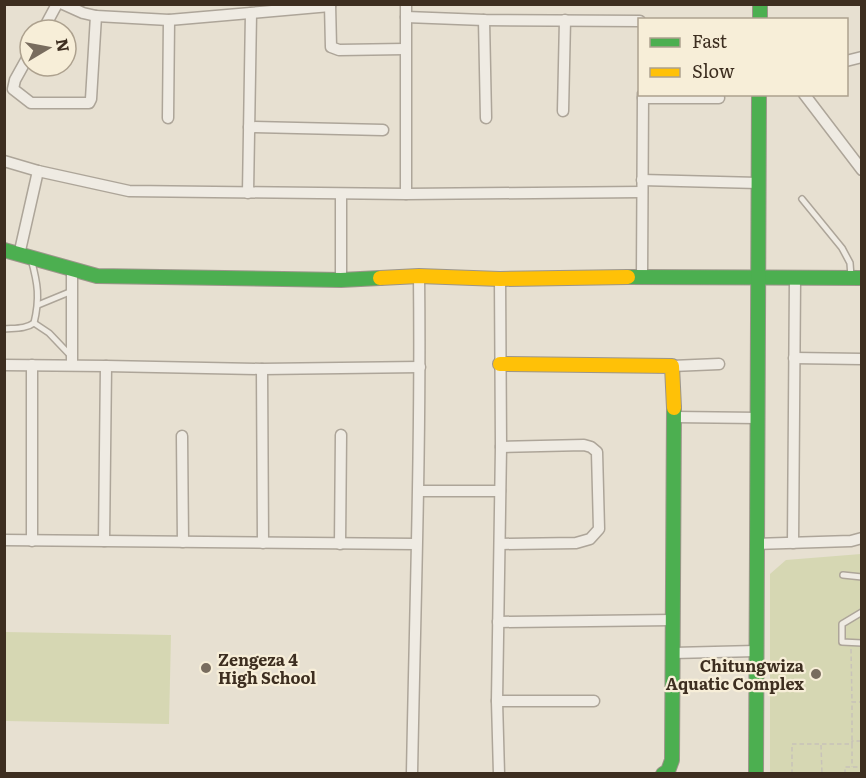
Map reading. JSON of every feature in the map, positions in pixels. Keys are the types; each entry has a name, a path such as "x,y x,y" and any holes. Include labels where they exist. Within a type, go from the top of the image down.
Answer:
{"street":[{"path":"49,18 57,4"},
{"path":"63,4 96,16 169,20 330,5 331,47 339,50 405,49"},
{"path":"406,4 406,194"},
{"path":"248,193 251,13"},
{"path":"18,74 13,89 31,103 89,103 96,16"},
{"path":"406,17 638,21"},
{"path":"168,118 169,20"},
{"path":"484,20 486,118"},
{"path":"563,111 565,20"},
{"path":"642,277 643,96 719,98"},
{"path":"756,774 759,96"},
{"path":"806,96 861,170"},
{"path":"249,127 383,130"},
{"path":"4,161 129,191 341,194 642,192"},
{"path":"24,256 38,171"},
{"path":"642,180 758,183"},
{"path":"341,194 341,280"},
{"path":"4,250 97,276 341,280 419,276 500,279 856,278"},
{"path":"72,269 72,361"},
{"path":"411,774 419,491 419,276"},
{"path":"499,774 497,702 501,447 500,279"},
{"path":"793,543 795,279"},
{"path":"794,358 861,359"},
{"path":"4,365 72,361 106,366 262,369 420,367"},
{"path":"500,364 672,366 719,364"},
{"path":"32,365 32,541"},
{"path":"104,542 106,366"},
{"path":"663,774 668,771 672,760 674,417 672,366"},
{"path":"262,369 263,543"},
{"path":"674,417 758,418"},
{"path":"340,544 341,435"},
{"path":"182,436 183,542"},
{"path":"500,544 576,543 590,539 599,529 597,452 584,445 501,447"},
{"path":"419,491 500,491"},
{"path":"757,544 851,541 861,538"},
{"path":"4,540 416,544"},
{"path":"498,622 673,620"},
{"path":"673,653 756,651"},
{"path":"497,702 594,701"}],"lane":[{"path":"802,199 842,248 856,278"},
{"path":"24,256 37,279 38,305 34,323"},
{"path":"38,305 72,291"},
{"path":"34,323 49,333 72,361"},
{"path":"4,329 24,328 34,323"},
{"path":"843,575 861,577"},
{"path":"861,612 842,624 842,642 861,643"}],"path":[{"path":"851,642 852,767"},
{"path":"852,702 861,702"},
{"path":"792,774 792,744 861,741"},
{"path":"821,744 822,774"},
{"path":"845,774 845,767 861,767"}],"green space":[{"name":"Chitungwiza Aquatic Complex","path":"861,554 861,773 770,774 770,574 786,560"},
{"path":"5,632 171,635 169,724 5,721"}],"traffic: fast":[{"path":"760,4 760,18"},
{"path":"756,774 759,96"},
{"path":"4,250 97,276 341,280 380,278"},
{"path":"628,277 862,278"},
{"path":"663,774 668,771 672,760 674,408"}],"traffic: slow":[{"path":"380,278 419,276 500,279 628,277"},
{"path":"500,364 672,366 674,408"}],"place":[{"name":"Zengeza 4 High School","path":"206,668"},
{"name":"Chitungwiza Aquatic Complex","path":"816,674"}]}
